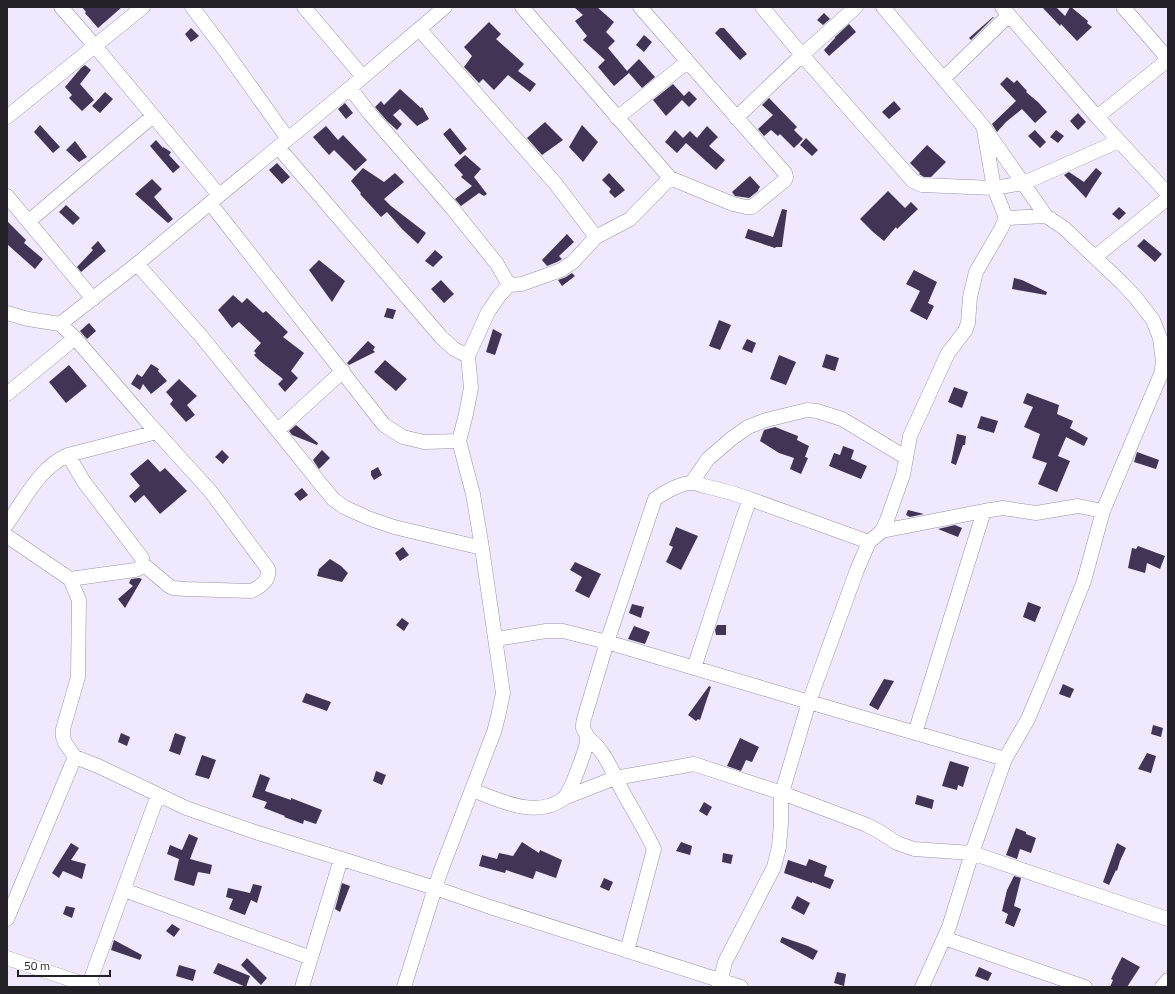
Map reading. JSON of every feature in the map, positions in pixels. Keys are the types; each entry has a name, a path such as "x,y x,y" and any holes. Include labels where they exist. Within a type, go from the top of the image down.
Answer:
{"street":[{"path":"61,7 153,116 384,424 403,437 424,442 459,441"},
{"path":"7,117 143,7"},
{"path":"192,7 226,52 283,143 440,337 454,349 468,356"},
{"path":"304,7 363,77"},
{"path":"60,324 137,264 350,88 419,29 430,12 445,7"},
{"path":"522,7 670,178 733,204 746,207 752,206 785,180 785,173 640,7"},
{"path":"762,7 802,55 913,180 922,185 994,188 1024,183 1119,141"},
{"path":"736,118 802,55 856,7"},
{"path":"883,7 983,126 1046,216 1064,228 1136,298 1153,320 1160,338 1162,362 1161,374 1103,511 1084,581 1028,719 1005,759 972,853 949,927 922,987"},
{"path":"1097,116 1164,63 1165,59 1164,54 1123,7"},
{"path":"944,79 1006,11 1119,141 1168,194"},
{"path":"419,29 555,183 596,237"},
{"path":"617,118 687,62"},
{"path":"350,88 370,114 452,208 497,264 509,285"},
{"path":"29,221 153,116"},
{"path":"720,984 725,962 774,867 779,847 782,793 809,702 857,570 869,542 882,531 890,513 903,475 905,457 910,436 948,353 966,331 970,298 976,272 1006,218 994,188 983,126"},
{"path":"404,987 435,888 498,717 502,693 496,640 473,494 459,441 471,388 468,356 488,312 509,285 522,284 561,270 573,262 596,237 630,219 670,178"},
{"path":"7,196 93,298"},
{"path":"1095,257 1168,198"},
{"path":"1006,218 1046,216"},
{"path":"137,264 201,336 333,499 344,508 394,527 482,548"},
{"path":"7,313 28,320 60,324 75,338 211,492 268,569 269,575 260,587 251,591 172,588 143,564 142,558 84,482 68,455"},
{"path":"7,394 75,338"},
{"path":"278,430 343,371"},
{"path":"692,482 708,459 731,439 748,427 766,420 807,410 817,411 842,419 905,457"},
{"path":"7,524 42,474 60,459 68,455 157,432"},
{"path":"564,798 573,784 584,754 587,737 583,727 584,719 607,642 655,499 661,494 676,487 692,482 750,499 869,542"},
{"path":"694,668 750,499"},
{"path":"882,531 1003,508 1036,513 1078,506 1103,511"},
{"path":"915,733 984,511"},
{"path":"7,528 7,537 70,579 79,600 78,677 63,729 63,737 75,757 98,766 186,808 248,830 627,950 720,984 741,987"},
{"path":"70,579 135,570 140,568 143,564"},
{"path":"496,640 546,630 564,630 1005,759"},
{"path":"587,737 595,742 602,751 654,849 627,950"},
{"path":"7,919 75,757"},
{"path":"472,790 515,806 532,808 554,803 615,778 694,764 782,793 868,826 897,843 914,849 972,853 1168,919"},
{"path":"7,958 90,987 158,794"},
{"path":"302,987 341,859"},
{"path":"124,890 311,958"},
{"path":"944,938 1085,987"},
{"path":"1162,987 1168,980"}],"building":[{"path":"82,7 122,7 98,28 85,13 86,12"},
{"path":"574,7 597,7 614,22 606,32 615,41 608,48 627,71 639,59 655,77 642,88 629,73 614,86 598,67 605,60 583,40 587,36 575,21 583,15"},
{"path":"1042,7 1056,7 1065,16 1071,7 1088,21 1087,23 1092,27 1077,41"},
{"path":"824,13 830,19 823,25 817,20"},
{"path":"993,17 971,40 969,38"},
{"path":"489,22 501,34 496,39 524,64 518,71 536,84 530,92 508,75 494,90 483,79 479,83 464,67 472,56 464,47"},
{"path":"849,24 856,32 829,56 824,50"},
{"path":"191,28 199,36 191,42 185,34"},
{"path":"720,28 724,28 747,54 740,60 715,33"},
{"path":"644,35 652,42 644,52 636,45"},
{"path":"85,65 91,70 80,84 94,100 82,111 69,98 72,95 65,87"},
{"path":"1007,77 1014,83 1017,80 1027,91 1026,92 1047,112 1035,123 1022,109 1006,122 997,132 992,124 1016,101 1000,84"},
{"path":"673,84 684,96 689,91 697,99 689,107 682,100 666,116 653,100"},
{"path":"400,89 421,108 422,107 429,119 417,126 400,109 393,115 402,124 397,130 387,121 375,107 381,101 384,105"},
{"path":"105,92 113,99 100,113 92,106"},
{"path":"769,98 797,127 794,130 803,139 794,148 780,134 778,136 771,130 764,136 758,129 773,115 762,105"},
{"path":"894,101 901,109 889,119 882,112"},
{"path":"345,103 353,113 346,119 338,109"},
{"path":"1078,113 1086,122 1078,130 1070,121"},
{"path":"545,122 563,140 542,155 527,138"},
{"path":"40,125 60,147 53,153 34,132"},
{"path":"582,125 598,142 583,162 569,147"},
{"path":"326,126 338,140 343,135 367,160 355,171 334,150 329,155 313,137"},
{"path":"707,126 718,137 709,146 725,160 716,170 686,143 677,153 665,142 675,130 683,138 690,131 697,138"},
{"path":"450,128 467,149 460,155 443,134"},
{"path":"1035,130 1046,142 1040,148 1028,136"},
{"path":"1056,130 1064,136 1058,143 1050,137"},
{"path":"806,138 818,150 812,156 800,145"},
{"path":"156,140 163,148 171,152 169,155 180,167 173,173 150,146"},
{"path":"75,141 87,157 79,162 66,150"},
{"path":"927,145 946,162 931,177 924,177 919,174 920,173 910,163"},
{"path":"465,155 481,169 474,177 487,194 484,196 479,193 461,206 455,199 472,186 461,177 463,175 454,165"},
{"path":"277,163 290,177 282,184 269,170"},
{"path":"363,168 384,182 395,173 404,182 384,199 426,233 418,244 387,212 381,217 360,194 361,193 351,181"},
{"path":"1096,168 1102,173 1086,198 1064,175 1069,172 1084,182"},
{"path":"609,173 625,190 615,198 609,192 611,189 602,180"},
{"path":"750,176 760,187 758,191 749,198 735,196 732,192"},
{"path":"152,179 162,189 154,197 173,219 168,223 135,194"},
{"path":"888,191 905,208 911,202 918,209 897,229 896,227 884,241 860,219"},
{"path":"66,205 80,218 73,225 59,212"},
{"path":"1119,207 1126,213 1119,220 1112,214"},
{"path":"782,209 787,210 782,247 775,248 745,238 748,229 773,237"},
{"path":"7,221 26,240 24,243 43,259 35,269 7,244"},
{"path":"567,234 574,242 559,256 562,259 547,266 542,260"},
{"path":"1144,239 1162,254 1155,262 1137,246"},
{"path":"98,241 106,251 81,272 77,267 93,250 91,248"},
{"path":"435,250 443,257 433,267 425,261"},
{"path":"319,260 345,281 332,302 309,270"},
{"path":"914,270 937,282 928,303 934,306 927,320 910,311 920,291 906,284"},
{"path":"572,273 575,276 562,286 558,280"},
{"path":"1014,278 1022,280 1047,292 1046,295 1012,289"},
{"path":"441,280 454,294 444,303 431,289"},
{"path":"233,295 242,303 247,298 263,313 266,311 288,332 283,337 304,353 291,371 298,378 285,392 278,384 283,379 254,355 256,353 254,351 261,343 239,322 232,328 218,310"},
{"path":"387,308 396,310 393,319 384,317"},
{"path":"719,320 731,325 720,350 709,346"},
{"path":"89,323 96,331 87,339 80,331"},
{"path":"493,329 502,334 495,355 486,352"},
{"path":"747,339 756,343 752,353 742,349"},
{"path":"368,341 375,347 373,350 375,352 349,365 347,363"},
{"path":"826,354 839,358 835,371 822,367"},
{"path":"779,355 796,362 786,385 770,379"},
{"path":"385,360 407,379 396,391 374,372"},
{"path":"151,364 159,369 158,371 167,381 151,394 143,384 140,390 131,384 137,374 142,377"},
{"path":"69,365 87,386 66,403 49,382"},
{"path":"179,379 197,396 187,405 195,415 186,422 170,404 173,400 166,392"},
{"path":"954,387 968,392 962,408 948,402"},
{"path":"1027,393 1059,405 1057,414 1073,421 1070,428 1088,438 1084,446 1066,437 1058,456 1070,461 1057,492 1038,484 1047,463 1032,458 1040,434 1024,427 1033,407 1023,403"},
{"path":"981,416 998,421 994,433 977,428"},
{"path":"296,425 318,443 317,445 292,435 289,431"},
{"path":"775,427 798,436 797,440 809,446 805,457 808,458 801,474 790,469 794,458 779,453 760,441 764,430"},
{"path":"957,434 966,436 965,445 963,445 956,465 951,463"},
{"path":"843,446 854,450 851,459 867,466 861,479 829,466 834,453 840,455"},
{"path":"222,450 229,457 223,464 215,457"},
{"path":"322,450 330,458 319,469 313,460"},
{"path":"1137,452 1159,460 1156,469 1134,462"},
{"path":"148,459 160,472 165,468 187,491 160,514 144,495 135,503 129,496 140,486 130,474"},
{"path":"378,467 382,475 374,480 371,475 371,471"},
{"path":"302,488 308,495 300,501 294,494"},
{"path":"908,510 924,514 910,517 906,515"},
{"path":"955,525 962,528 958,537 938,529"},
{"path":"676,527 698,536 681,570 666,562 673,547 669,545"},
{"path":"1138,546 1165,556 1160,569 1147,563 1145,573 1128,568 1132,548 1136,549"},
{"path":"403,547 409,555 400,561 395,553"},
{"path":"330,559 341,566 348,573 342,582 317,576 319,569"},
{"path":"575,562 601,574 589,598 575,591 582,577 570,570"},
{"path":"131,579 142,579 125,608 118,599 133,586 129,583"},
{"path":"1028,602 1041,607 1035,622 1023,617"},
{"path":"632,604 644,607 641,618 629,613"},
{"path":"402,618 409,623 404,631 396,625"},
{"path":"717,625 726,625 726,635 716,635 715,630"},
{"path":"634,626 650,632 645,644 628,639"},
{"path":"884,679 894,681 878,710 869,705"},
{"path":"1063,684 1074,689 1070,698 1059,694"},
{"path":"709,686 711,687 700,720 698,719 696,721 688,715"},
{"path":"306,693 331,702 327,711 302,702"},
{"path":"1153,725 1163,728 1161,737 1151,734"},
{"path":"121,733 130,737 127,746 118,742"},
{"path":"175,733 186,737 180,755 169,751"},
{"path":"740,738 759,747 752,762 746,760 741,771 727,766"},
{"path":"1147,753 1156,756 1151,773 1138,769"},
{"path":"202,755 216,760 209,779 195,775"},
{"path":"950,761 969,767 963,787 958,785 957,790 942,786"},
{"path":"376,771 386,775 382,785 373,781"},
{"path":"260,774 270,778 265,791 291,800 291,798 322,810 316,824 304,820 303,824 264,808 267,802 252,797"},
{"path":"917,795 934,800 932,809 915,804"},
{"path":"704,802 712,807 707,816 699,811"},
{"path":"1016,828 1036,838 1031,853 1020,849 1017,859 1006,855"},
{"path":"189,834 198,838 190,859 212,865 210,874 198,872 194,886 174,880 179,859 167,854 170,845 182,850"},
{"path":"522,842 539,853 540,850 562,860 556,878 536,871 533,879 506,870 505,873 479,866 482,855 497,859 499,853 513,856"},
{"path":"681,842 692,846 690,855 676,851"},
{"path":"71,843 79,848 71,860 86,864 82,879 63,871 59,878 52,873"},
{"path":"1117,843 1126,848 1117,871 1116,870 1109,885 1103,882"},
{"path":"723,853 733,855 731,864 722,862"},
{"path":"809,859 827,866 824,876 834,880 830,889 784,873 788,860 806,866"},
{"path":"1014,876 1021,878 1014,906 1021,909 1014,927 1005,923 1008,914 1002,911 1007,890"},
{"path":"604,878 613,882 609,891 600,887"},
{"path":"342,883 350,886 340,912 335,909"},
{"path":"253,884 262,886 257,903 251,900 245,915 229,909 233,899 226,897 228,888 250,893"},
{"path":"797,896 810,903 804,915 791,908"},
{"path":"66,906 75,908 72,918 63,914"},
{"path":"172,924 180,929 174,937 166,931"},
{"path":"782,937 818,951 813,960 780,942"},
{"path":"114,940 142,955 140,960 111,950"},
{"path":"1122,957 1140,967 1127,987 1110,987 1113,980 1111,979"},
{"path":"247,958 267,978 261,985 241,965"},
{"path":"218,963 250,976 246,987 213,973"},
{"path":"179,965 196,970 193,981 176,976"},
{"path":"979,967 992,973 988,981 975,976"},
{"path":"837,972 846,974 844,986 834,983"}]}
